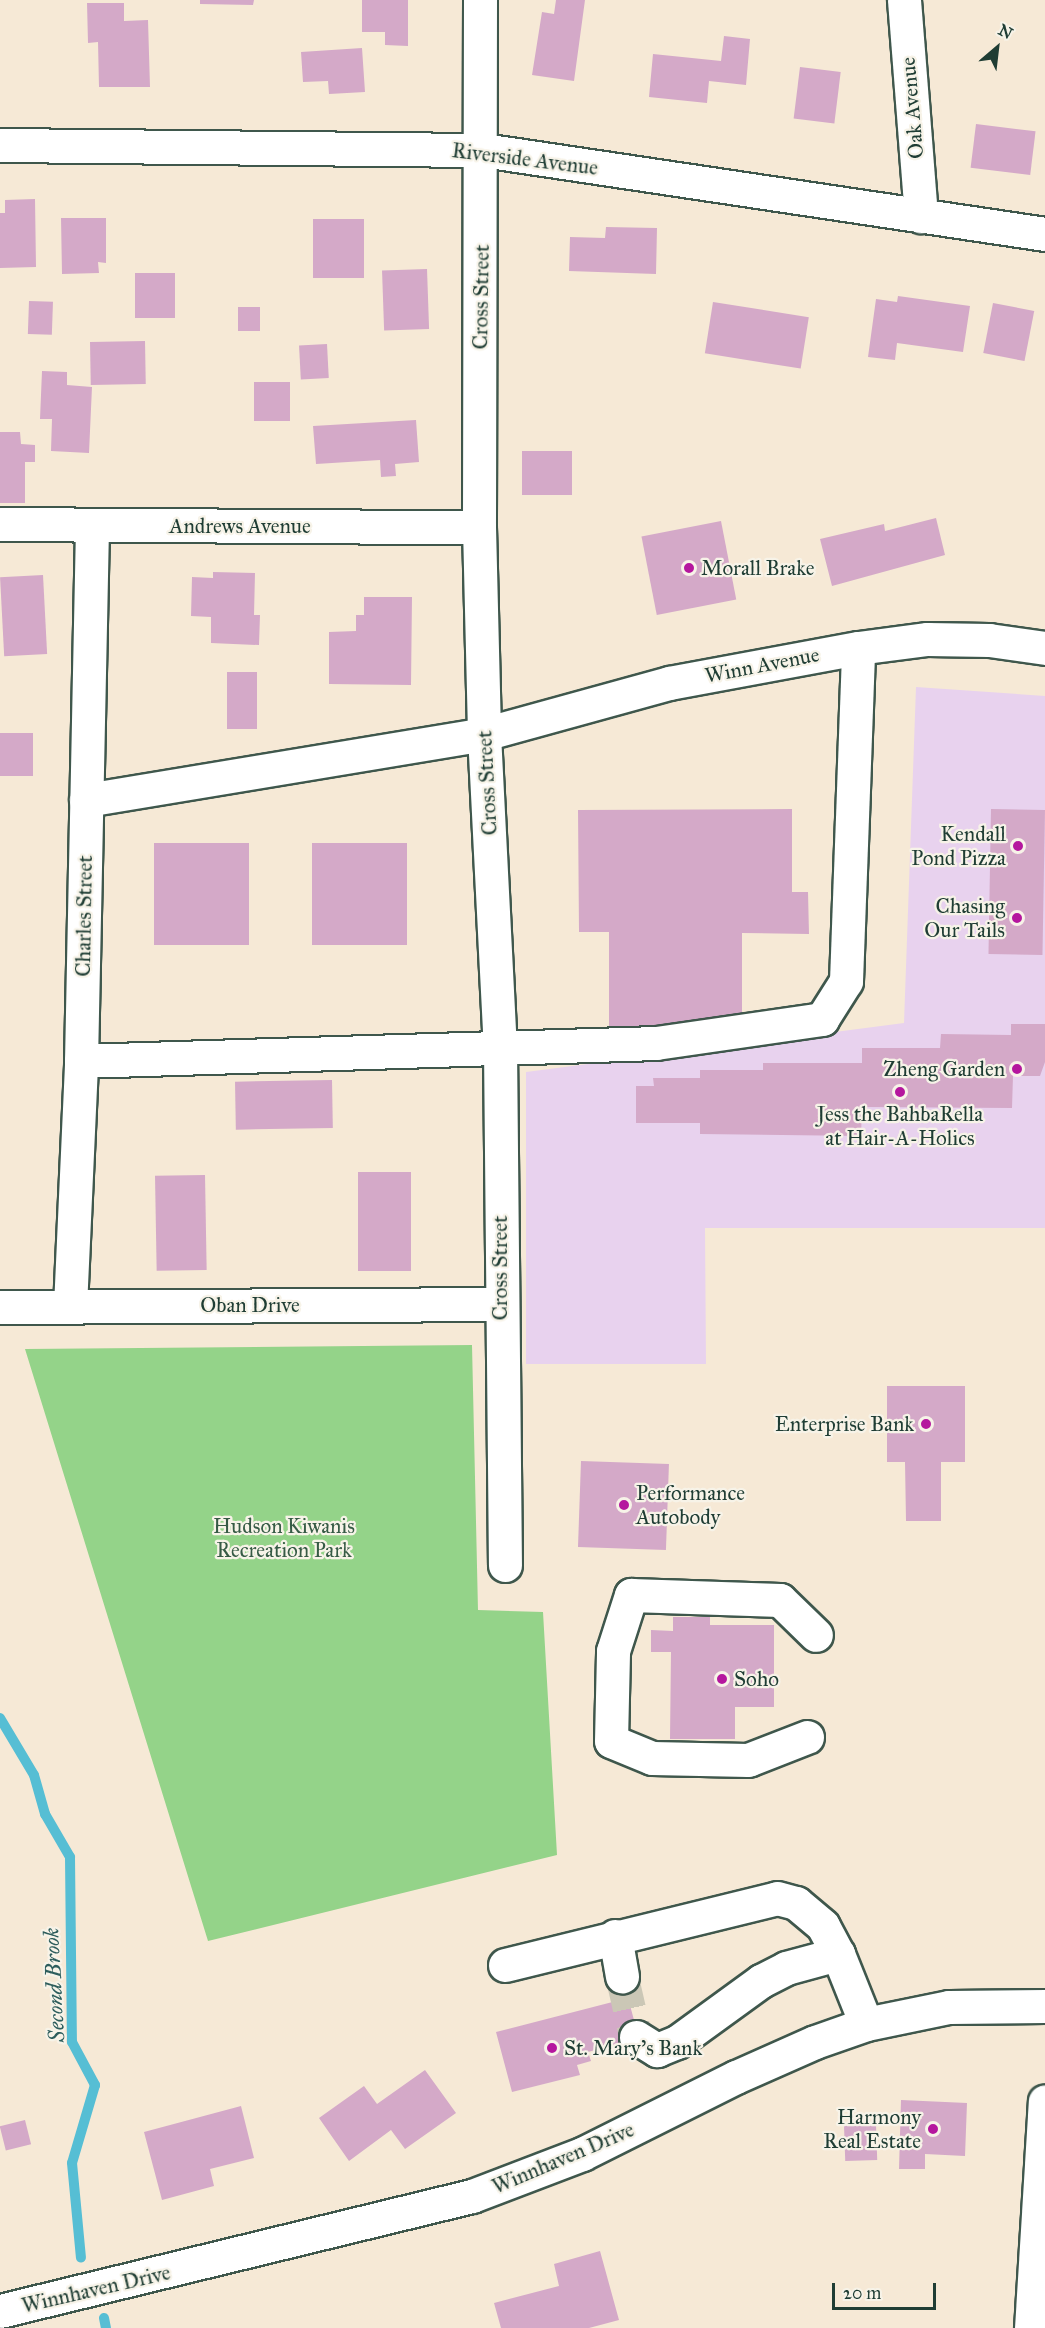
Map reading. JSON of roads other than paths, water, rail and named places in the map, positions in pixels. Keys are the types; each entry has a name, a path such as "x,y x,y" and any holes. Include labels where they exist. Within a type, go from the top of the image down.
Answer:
{"street":[{"name":"Cross Street","path":"480,0 483,150 479,527 484,734 500,1047 500,1304 505,1565"},
{"name":"Oak Avenue","path":"904,0 921,216"},
{"name":"Riverside Avenue","path":"0,145 483,150 1045,234"},
{"name":"Andrews Avenue","path":"0,524 479,527"},
{"name":"Charles Street","path":"70,1307 81,1061 92,525"},
{"name":"Winn Avenue","path":"86,800 484,734 669,683 858,648 927,639 989,640 1045,648"},
{"path":"81,1061 656,1043 822,1019 846,981 858,648"},
{"name":"Oban Drive","path":"0,1307 500,1304"},
{"path":"807,1737 748,1760 652,1758 611,1741 613,1650 631,1595 780,1600 816,1635"},
{"path":"505,1965 615,1936 777,1898 796,1903 810,1912 838,1954 867,2025"},
{"path":"615,1936 622,1976"},
{"path":"636,2037 657,2050 676,2042 761,1981 786,1968 838,1954"},
{"name":"Winnhaven Drive","path":"0,2311 226,2259 514,2183 582,2154 756,2068 867,2025 949,2007 1045,2006"},
{"path":"1031,2328 1045,2101"}],"waterway":[{"name":"Second Brook","path":"0,1718 34,1775 45,1814 70,1857 72,2042 95,2085 72,2163 81,2258"},
{"name":"Second Brook","path":"104,2318 106,2328"}],"tunnel":[{"path":"622,1976 636,2037"}],"place":[{"name":"Morall Brake","path":"689,568"},
{"name":"Kendall Pond Pizza","path":"1018,846"},
{"name":"Chasing Our Tails","path":"1017,918"},
{"name":"Zheng Garden","path":"1017,1069"},
{"name":"Jess the BahbaRella at Hair-A-Holics","path":"900,1092"},
{"name":"Enterprise Bank","path":"926,1424"},
{"name":"Performance Autobody","path":"624,1505"},
{"name":"Soho","path":"722,1679"},
{"name":"St. Mary's Bank","path":"552,2048"},
{"name":"Harmony Real Estate","path":"933,2129"}],"park label":[{"name":"Hudson Kiwanis Recreation Park","path":"284,1538"}]}
